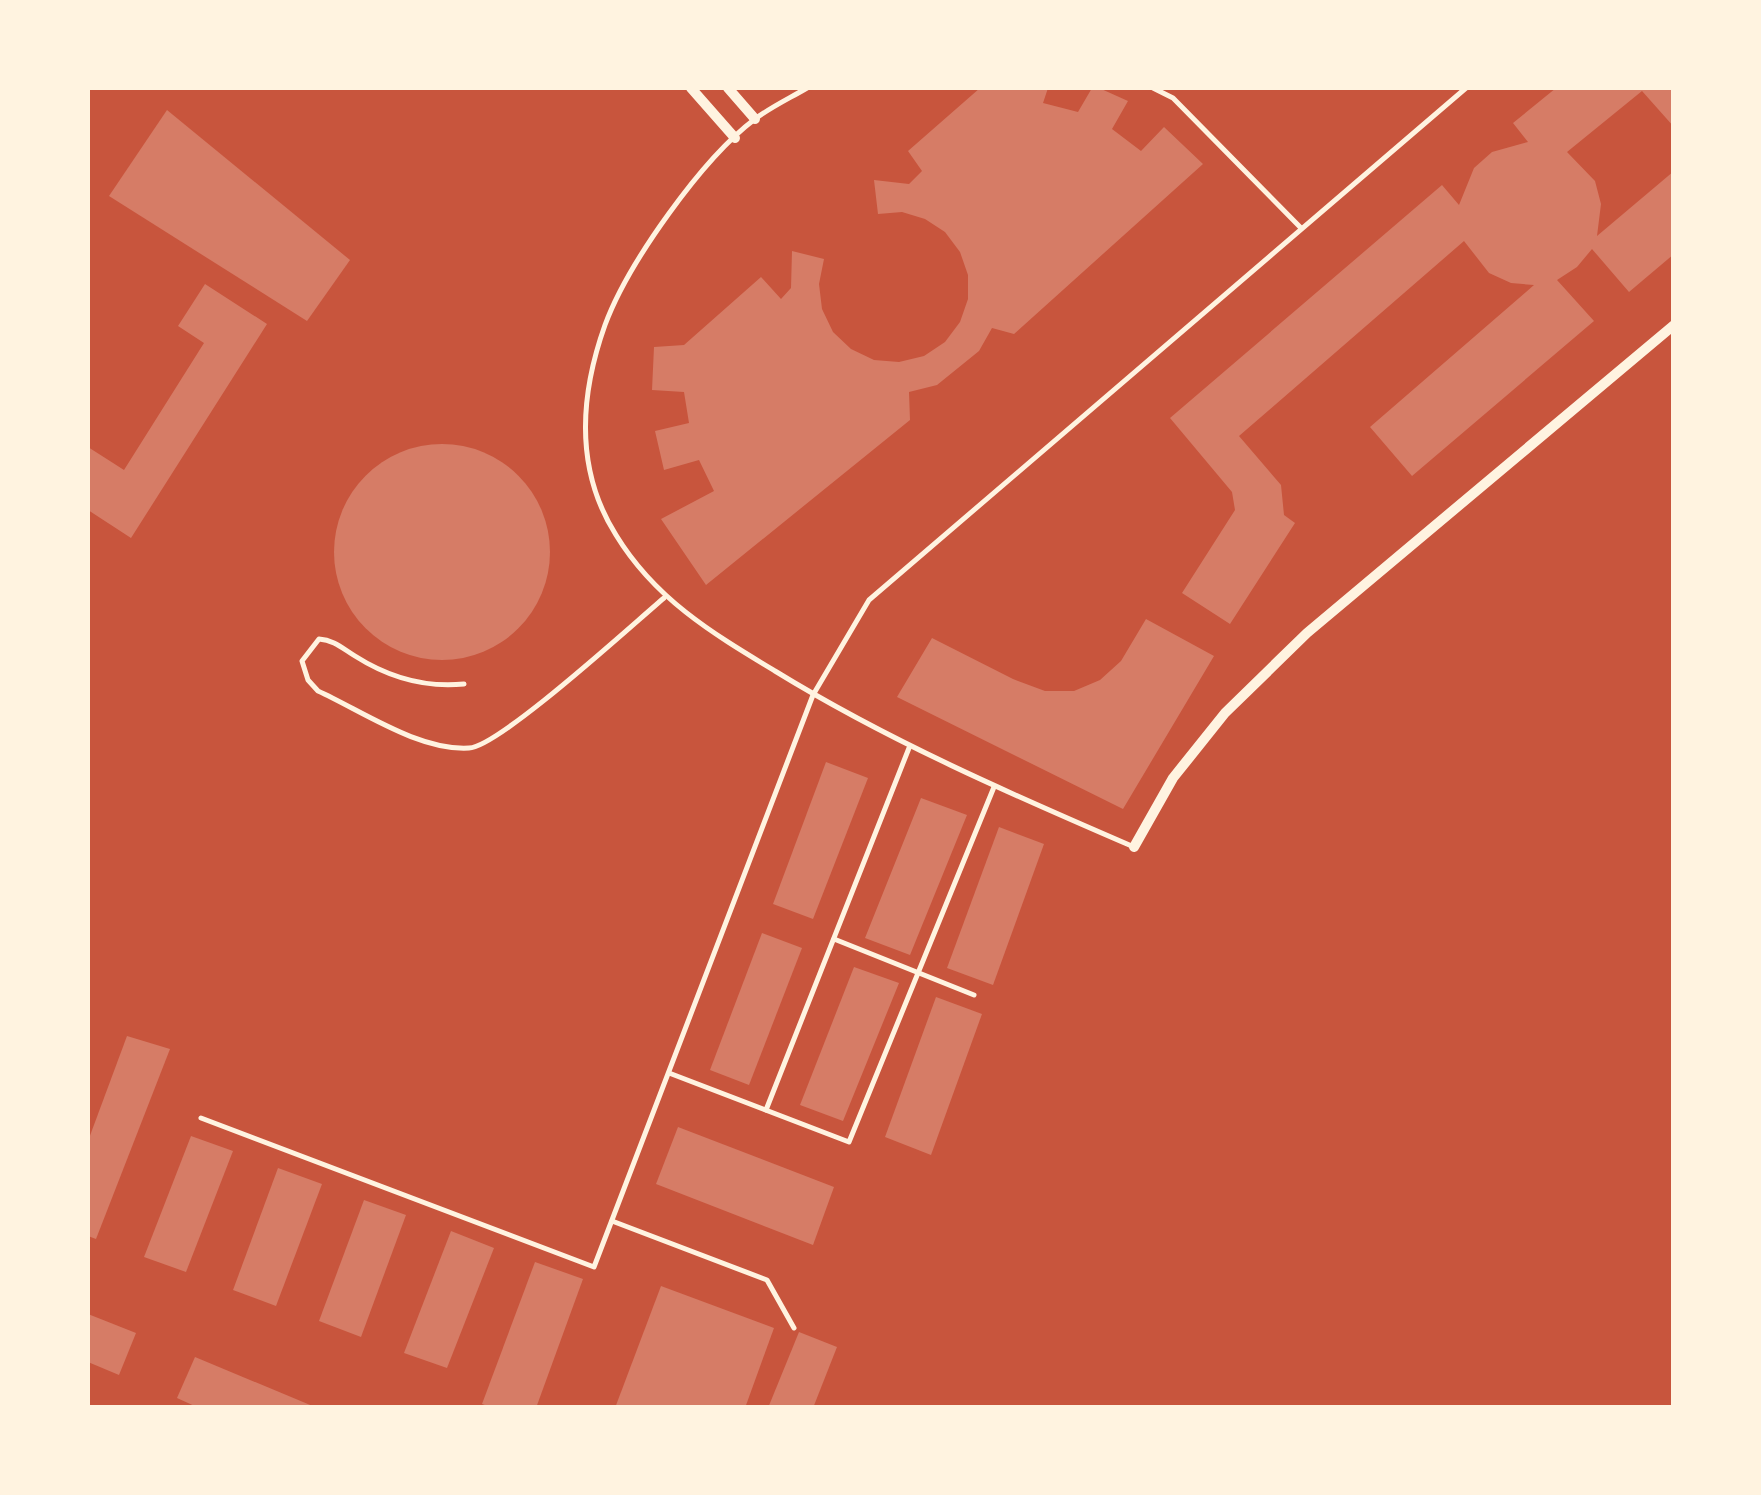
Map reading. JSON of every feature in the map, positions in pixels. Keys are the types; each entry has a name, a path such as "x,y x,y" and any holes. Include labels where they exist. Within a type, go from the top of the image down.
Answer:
{"street":[{"path":"691,88 735,138"},
{"path":"728,88 754,119"},
{"path":"1134,847 1173,778 1252,686 1307,633 1674,325"}],"lane":[{"path":"807,88 754,119 735,138 667,215 616,295 587,386 586,453 594,488 615,534 664,598 700,626 909,748 1134,847"},
{"path":"1153,88 1172,98 1301,228"},
{"path":"201,1118 594,1266 814,695 869,600 1466,88"},
{"path":"464,684 430,684 382,672 332,640 319,639 302,661 308,680 318,691 434,744 472,749 509,726 664,598"},
{"path":"766,1110 909,748"},
{"path":"668,1073 849,1142 994,786"},
{"path":"834,939 974,995"},
{"path":"612,1221 767,1280 794,1328"}],"building":[{"path":"980,88 1048,88 1043,103 1078,112 1092,88 1099,88 1128,101 1112,129 1141,151 1164,127 1203,164 1014,334 992,328 979,351 937,385 909,392 910,420 706,585 661,519 714,491 699,460 664,470 655,431 689,423 684,392 652,390 654,347 684,345 761,277 781,299 791,288 792,251 824,259 819,284 822,309 833,332 851,349 874,360 899,362 924,356 945,342 960,322 968,299 968,275 960,252 945,232 925,219 902,212 878,214 874,180 909,184 922,171 908,151"},
{"path":"1556,88 1674,88 1674,127 1642,91 1567,152 1595,181 1601,204 1597,236 1674,171 1674,254 1629,292 1592,249 1577,267 1557,280 1594,321 1412,476 1370,427 1534,285 1511,283 1489,273 1464,241 1239,436 1281,485 1284,515 1295,523 1230,624 1182,593 1235,510 1232,492 1170,418 1442,185 1459,205 1474,168 1492,152 1528,142 1513,123"},
{"path":"167,110 350,260 307,321 109,196"},
{"path":"205,284 267,324 131,538 88,510 88,447 124,470 204,343 178,326"},
{"path":"442,444 483,452 519,475 542,511 550,552 542,593 519,629 483,652 442,660 401,652 365,629 342,593 334,552 342,511 365,475 401,452"},
{"path":"1146,619 1214,656 1123,809 897,697 932,638 1045,691 1074,691 1100,680 1121,661"},
{"path":"826,762 868,778 813,919 773,904"},
{"path":"921,798 967,815 910,955 865,938"},
{"path":"999,827 1044,844 993,985 947,968"},
{"path":"762,933 802,948 749,1085 710,1070"},
{"path":"854,967 899,983 843,1121 800,1105"},
{"path":"936,997 982,1014 931,1155 885,1137"},
{"path":"127,1036 170,1049 96,1239 88,1236 88,1141"},
{"path":"678,1127 834,1187 813,1245 656,1184"},
{"path":"191,1136 233,1151 186,1272 144,1257"},
{"path":"278,1168 322,1184 276,1306 233,1290"},
{"path":"364,1200 406,1215 361,1337 319,1321"},
{"path":"451,1231 494,1248 447,1368 404,1353"},
{"path":"535,1262 583,1279 536,1408 493,1408 482,1404"},
{"path":"661,1286 774,1328 745,1408 615,1408"},
{"path":"88,1314 136,1333 119,1375 88,1362"},
{"path":"799,1332 837,1347 813,1408 768,1408"},
{"path":"195,1357 315,1408 199,1408 177,1398"}]}
